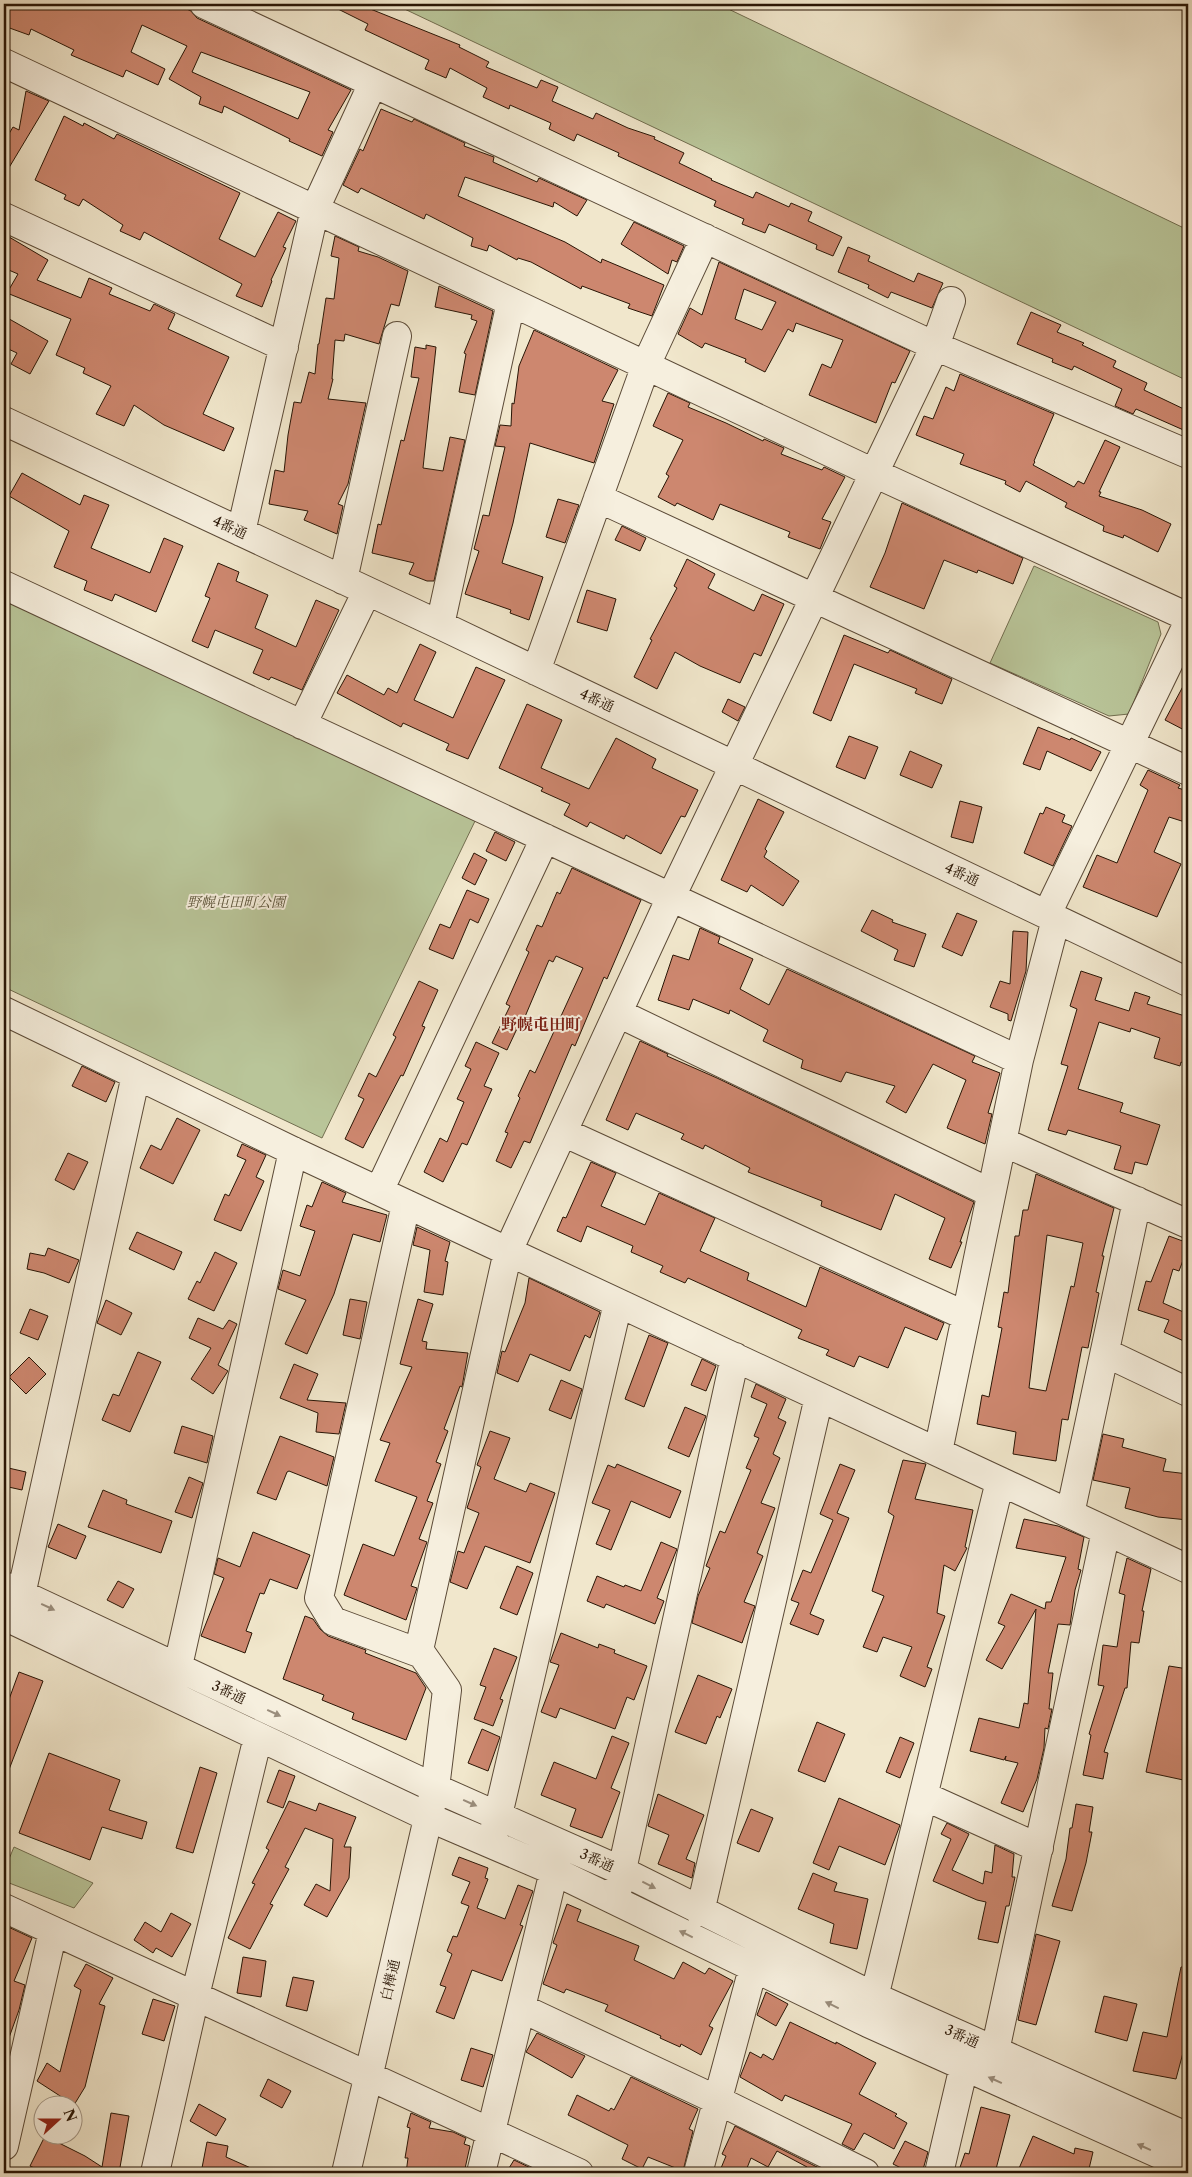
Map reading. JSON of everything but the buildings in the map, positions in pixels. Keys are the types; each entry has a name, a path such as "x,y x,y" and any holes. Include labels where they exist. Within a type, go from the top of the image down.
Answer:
{"street":[{"path":"204,4 935,346 1188,454"},
{"path":"4,63 874,473 1188,617"},
{"path":"241,532 315,209 373,83"},
{"path":"4,217 284,347"},
{"path":"536,671 646,365 705,238"},
{"path":"422,1654 420,1650 508,1251 671,897 935,346 951,301"},
{"path":"440,625 511,302"},
{"path":"302,725 355,585 397,336"},
{"name":"4番通","path":"4,421 440,625 1188,982"},
{"path":"598,498 1188,771"},
{"path":"4,585 1019,1060"},
{"path":"938,1452 991,1193 1004,1142 1019,1060 1051,916 1130,743 1188,623"},
{"path":"379,1191 545,838"},
{"path":"4,1010 293,1151 1188,1569"},
{"path":"618,1013 991,1193"},
{"path":"9,1619 12,1590 136,1075"},
{"path":"563,1132 966,1316"},
{"path":"1004,1142 1188,1224"},
{"path":"172,1696 293,1151"},
{"path":"1070,1514 1106,1353 1137,1201"},
{"path":"406,1204 319,1598 333,1621 422,1654"},
{"path":"490,1844 499,1816 618,1303"},
{"path":"1106,1353 1188,1392"},
{"path":"616,1900 735,1357"},
{"path":"700,1912 819,1397"},
{"path":"871,2010 1000,1481"},
{"path":"995,2051 1106,1531"},
{"name":"3番通","path":"12,1590 435,1788 622,1871 700,1912 756,1954"},
{"name":"3番通","path":"9,1619 428,1817 616,1900 756,1954 871,2010 964,2066 1188,2167"},
{"name":"白樺通","path":"346,2173 435,1788 447,1690 422,1654"},
{"path":"155,2173 195,1996 258,1737"},
{"path":"924,1796 1039,1848"},
{"path":"481,2173 554,1871"},
{"path":"4,1908 579,2173"},
{"path":"4,2146 13,2058 53,1931"},
{"path":"698,2173 756,1954"},
{"path":"521,2008 717,2100 865,2173"},
{"name":"3番通","path":"871,2010 995,2051 1188,2138"},
{"path":"939,2173 964,2066"}],"green space":[{"path":"394,4 718,4 1188,230 1188,381"},
{"path":"1034,566 1158,622 1161,634 1129,714 1109,716 990,663"},
{"name":"野幌屯田町公園","path":"4,601 14,601 476,819 322,1138 4,987"},
{"path":"14,1847 93,1883 74,1908 4,1881 4,1871"}],"district":[{"name":"野幌屯田町","path":"541,1024"}]}
